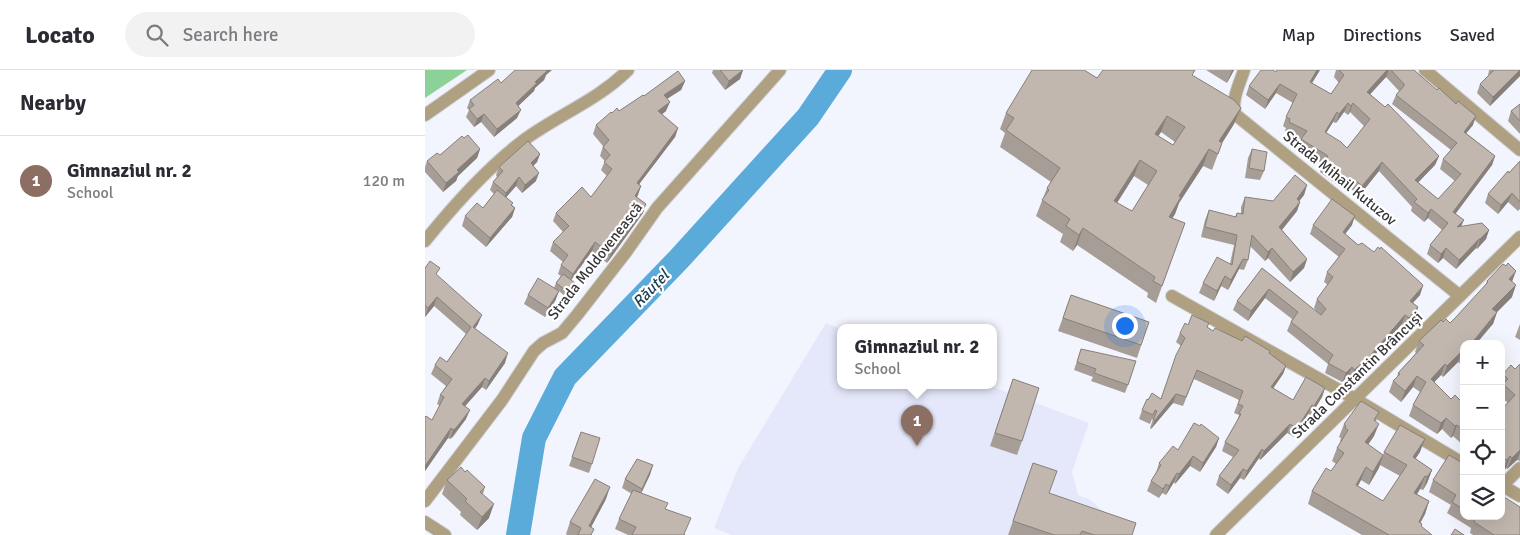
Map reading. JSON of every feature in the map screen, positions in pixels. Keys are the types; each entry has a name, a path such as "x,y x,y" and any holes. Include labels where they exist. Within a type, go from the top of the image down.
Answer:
{"street":[{"path":"425,115 489,70"},
{"path":"425,241 470,190 524,140 612,85 629,70"},
{"name":"Strada Moldovenească","path":"425,500 502,400 534,351 543,343 562,333 626,252 657,208 781,70"},
{"name":"Strada Mihail Kutuzov","path":"1244,70 1234,102 1236,115 1460,296"},
{"path":"1425,70 1520,150"},
{"name":"Strada Constantin Brâncuși","path":"1216,535 1520,237"},
{"path":"1172,296 1355,399 1460,462"},
{"path":"1505,483 1520,468"},
{"path":"1505,488 1520,496"},
{"path":"425,522 445,535"}],"shaded area":[{"path":"826,323 837,327 837,389 997,388 1089,423 1072,472 1078,495 1089,499 1132,535 731,535 714,528 738,468"}],"green space":[{"path":"425,70 467,70 425,98"}],"building":[{"path":"515,70 547,71 516,103 521,110 497,129 484,114 477,119 469,109 474,105 470,100 498,79 501,83"},
{"path":"720,70 743,70 729,81"},
{"path":"1032,70 1084,70 1097,78 1103,70 1195,70 1192,75 1234,100 1241,108 1219,141 1222,143 1218,154 1209,149 1179,196 1181,197 1169,217 1185,223 1162,286 1153,281 1155,277 1083,228 1079,235 1066,226 1070,219 1042,200 1049,190 1047,188 1060,168 1006,130 1014,118 1006,113","holes":["1167,116 1185,127 1173,145 1155,134","1140,160 1157,171 1132,211 1114,201"]},
{"path":"1261,70 1273,70 1276,72 1277,70 1317,70 1310,82 1331,94 1344,75 1339,70 1387,70 1367,92 1385,107 1388,104 1439,156 1415,180 1438,199 1461,174 1443,159 1457,143 1396,95 1404,84 1391,70 1414,70 1437,90 1439,88 1456,104 1458,101 1476,116 1464,132 1495,156 1453,212 1464,220 1457,227 1482,223 1489,230 1459,260 1446,248 1441,254 1430,245 1448,223 1431,209 1428,213 1414,202 1417,199 1382,162 1362,186 1354,179 1351,183 1323,163 1328,156 1301,139 1307,131 1289,122 1290,119 1286,117 1297,94 1280,84 1268,100 1249,86","holes":["1348,103 1351,106 1353,103 1370,119 1347,148 1325,132 1337,112 1339,114"]},
{"path":"1494,70 1520,70 1493,97 1480,84"},
{"path":"678,71 685,81 664,95 670,102 658,111 678,128 637,183 641,186 635,196 646,204 611,254 595,242 573,274 561,265 568,255 553,242 569,226 556,213 582,187 591,197 612,169 604,162 610,155 603,147 609,140 596,125 617,108 619,111 644,96"},
{"path":"1520,104 1520,121 1511,111"},
{"path":"468,135 480,149 446,183 427,161 437,153 440,155 462,136 464,138"},
{"path":"528,141 540,154 531,163 539,173 525,185 519,177 506,193 493,182 503,171 499,167"},
{"path":"1252,149 1267,152 1264,171 1249,168"},
{"path":"1520,161 1520,202 1512,193 1501,205 1488,194 1508,171 1509,173"},
{"path":"1295,175 1307,185 1297,199 1300,202 1279,227 1307,259 1293,272 1272,248 1268,252 1252,235 1248,260 1243,259 1231,280 1225,276 1217,291 1203,283 1217,257 1232,265 1237,235 1205,227 1209,210 1236,217 1237,213 1243,214 1245,197 1273,201"},
{"path":"497,190 513,203 511,205 515,208 490,238 465,216 477,203 483,208"},
{"path":"1332,199 1355,216 1343,232 1358,245 1362,243 1374,252 1378,247 1380,249 1381,247 1423,286 1410,301 1418,307 1409,318 1405,315 1370,356 1354,370 1352,367 1346,373 1328,363 1333,355 1291,322 1298,312 1269,289 1251,311 1237,301 1262,268 1321,315 1326,309 1317,299 1333,277 1327,272 1345,249 1313,225"},
{"path":"430,261 440,268 436,274 482,315 473,327 508,353 489,381 485,378 462,404 470,410 456,428 453,430 451,428 425,466 425,417 432,420 444,397 440,395 452,379 435,365 440,357 447,362 471,327 437,297 428,308 425,305 425,268"},
{"path":"1508,263 1516,271 1509,279 1516,285 1492,309 1497,312 1474,340 1460,340 1460,353 1447,366 1445,364 1431,379 1451,399 1455,395 1460,400 1460,428 1457,425 1455,426 1446,418 1441,423 1413,405 1426,382 1417,376 1405,391 1393,381 1424,345 1419,341 1441,320 1443,322 1446,319 1450,323 1503,264 1506,266"},
{"path":"563,274 575,283 568,292 556,283"},
{"path":"538,278 559,291 548,308 528,295"},
{"path":"1071,295 1149,322 1141,345 1063,318"},
{"path":"1192,315 1209,323 1207,327 1213,331 1215,328 1242,341 1245,336 1270,351 1269,353 1286,366 1271,387 1293,400 1306,377 1325,388 1297,428 1290,424 1264,451 1262,449 1247,471 1243,469 1231,485 1219,476 1239,450 1225,442 1241,414 1239,413 1243,406 1238,404 1243,391 1197,370 1186,397 1176,394 1155,420 1153,420 1157,411 1155,410 1153,415 1142,410 1152,393 1161,399 1176,355 1185,338 1180,333 1185,323 1188,325"},
{"path":"1081,349 1136,361 1128,385 1094,373 1096,369 1077,362"},
{"path":"1520,364 1520,450 1507,460 1505,459 1505,406 1515,395 1505,386 1505,382 1508,379 1505,376 1505,372 1511,365 1515,369"},
{"path":"1013,379 1039,388 1022,441 995,433"},
{"path":"1361,401 1379,412 1374,420 1379,424 1365,442 1383,455 1373,472 1366,467 1356,485 1383,501 1407,465 1384,452 1400,425 1425,439 1413,457 1432,470 1427,477 1425,476 1414,493 1429,501 1419,522 1432,535 1389,535 1312,491 1326,468 1331,471 1344,453 1337,448 1348,430 1344,424"},
{"path":"1194,423 1200,426 1201,424 1219,438 1203,463 1193,456 1179,474 1177,473 1169,486 1166,484 1163,489 1151,481 1161,465 1159,463 1173,446 1178,450"},
{"path":"581,432 600,438 592,464 572,457"},
{"path":"1449,455 1460,462 1460,507 1452,502 1456,495 1433,480"},
{"path":"637,459 653,465 642,489 625,479"},
{"path":"1033,463 1057,471 1049,493 1136,523 1132,535 1094,535 1082,531 1080,535 1054,535 1013,521"},
{"path":"461,467 465,472 467,470 485,487 480,492 494,504 482,517 447,480"},
{"path":"595,479 610,487 589,526 594,529 591,535 578,535 581,528 570,522"},
{"path":"633,490 668,503 665,509 691,518 685,535 632,535 636,527 619,519"},
{"path":"1505,498 1520,507 1520,535 1494,535 1474,522 1475,520 1505,520"},
{"path":"1455,529 1464,535 1451,535"}],"waterway":[{"name":"Răuțel","path":"518,535 534,438 565,377 679,259 808,117 840,70"}],"place":[{"name":"Gimnaziul nr. 2","path":"917,446"}]}
